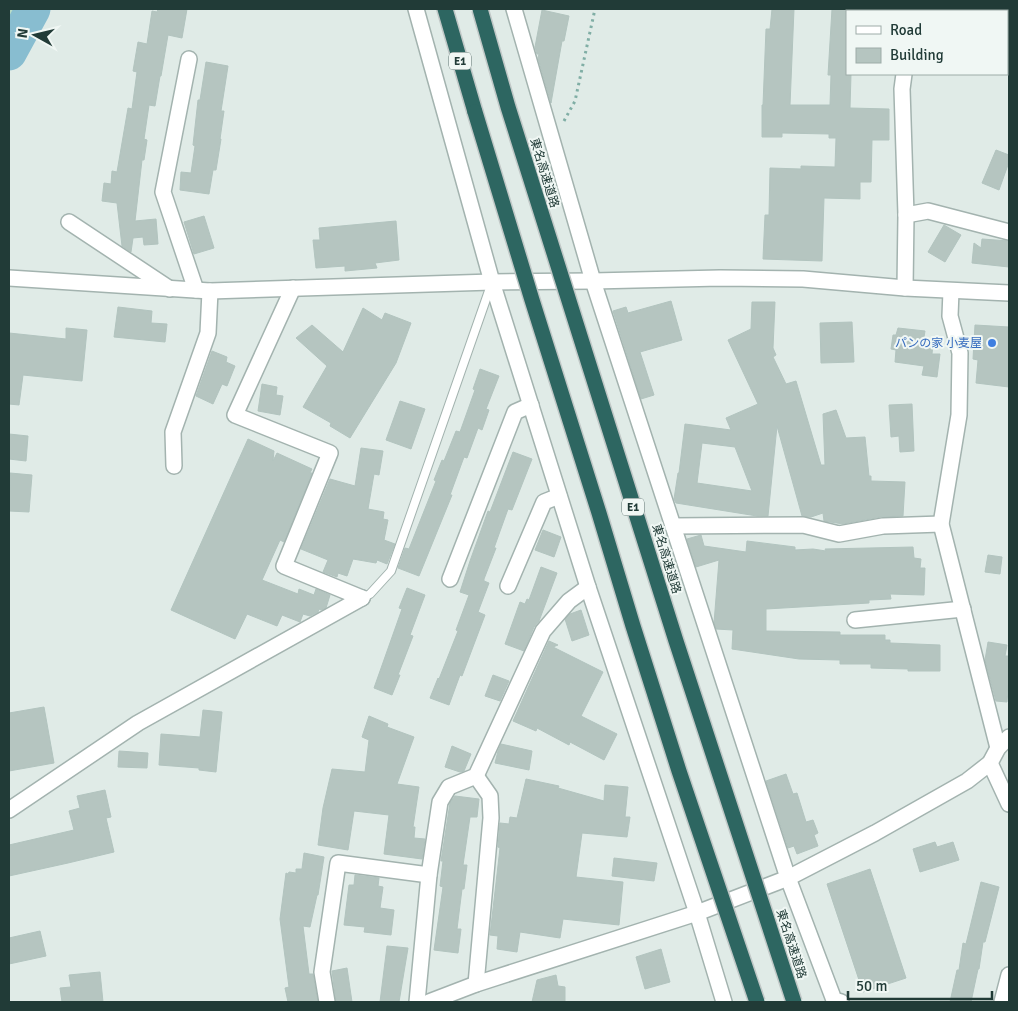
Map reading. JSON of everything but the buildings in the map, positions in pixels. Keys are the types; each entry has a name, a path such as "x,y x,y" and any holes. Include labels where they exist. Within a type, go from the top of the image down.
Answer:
{"highway":[{"name":"E1","path":"445,9 532,300 633,626 679,771 757,1002"},
{"name":"東名高速道路","path":"480,9 508,107 670,623 794,1002"}],"street":[{"path":"416,9 492,282 559,496 724,1002"},
{"path":"516,10 593,281 788,878 834,1000 841,1002"},
{"path":"174,466 173,432 208,333 203,290 163,192 190,59"},
{"path":"904,75 902,89 906,215 905,288"},
{"path":"906,215 928,212 1009,232"},
{"path":"69,222 170,289"},
{"path":"9,278 203,290 492,282 720,278 794,279 951,291 1009,293"},
{"path":"293,288 235,415 330,453 284,566 362,598"},
{"path":"951,291 950,316 960,353 959,415 941,524 998,748"},
{"path":"450,579 515,412 531,406"},
{"path":"508,586 544,502 559,496"},
{"path":"673,526 803,525 839,534 883,526 941,524"},
{"path":"417,1002 429,875 440,802 448,787 476,776 543,631 569,601 588,586"},
{"path":"9,810 138,723 362,598"},
{"path":"855,620 963,609"},
{"path":"429,1002 476,984 696,913 788,878 875,833 967,781 990,763 998,748 1009,737"},
{"path":"990,763 1009,804"},
{"path":"476,776 490,796 492,818 476,984"},
{"path":"327,1002 322,972 338,863 429,875"},
{"path":"1002,1002 1009,975"}],"lane":[{"path":"362,598 370,594 391,571 492,282"}],"path":[{"path":"553,142 575,101 595,9"}],"green space":[{"path":"9,9 27,9 9,41"}],"waterway":[{"path":"9,53 33,9"}],"place":[{"name":"パンの家 小麦屋","path":"992,343"}]}
